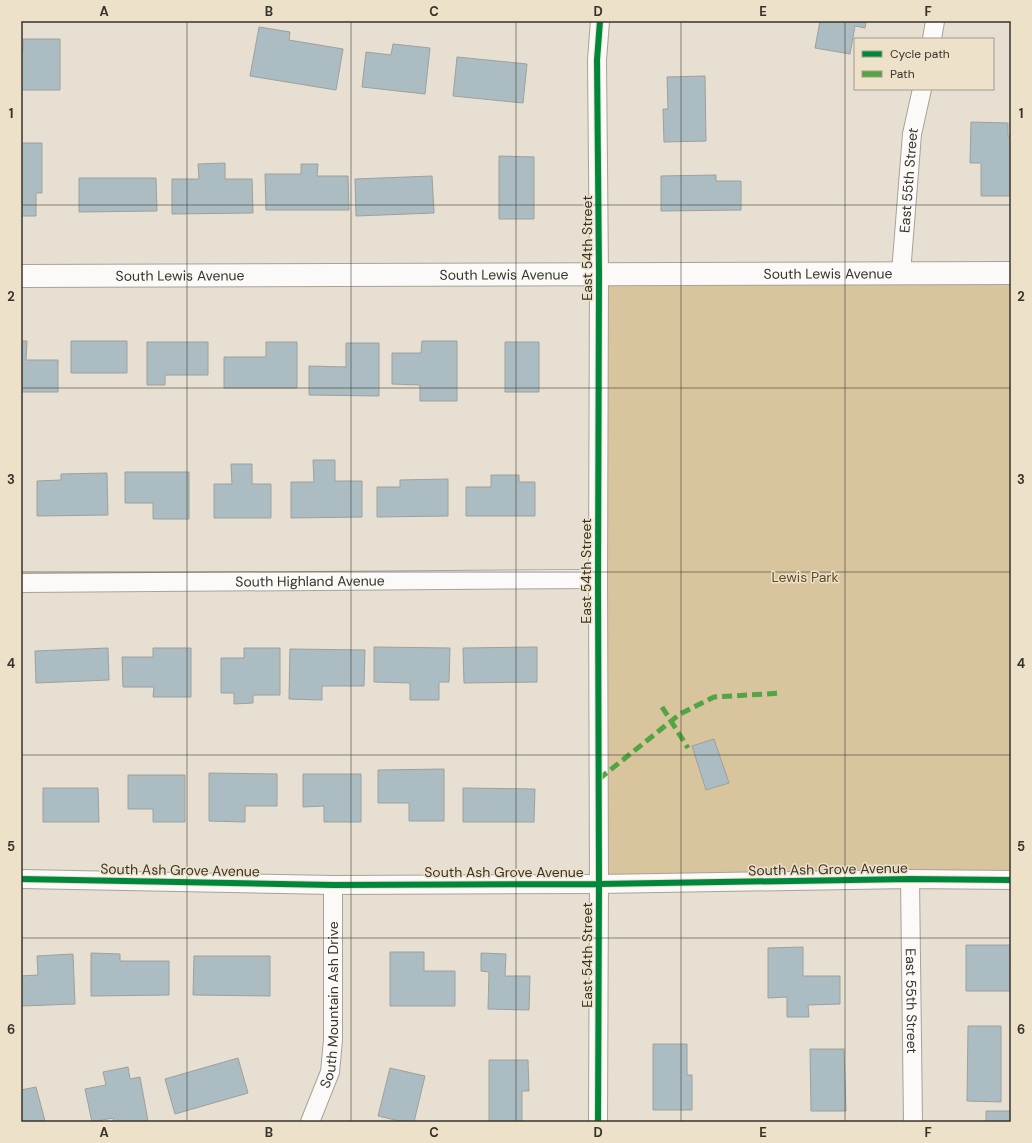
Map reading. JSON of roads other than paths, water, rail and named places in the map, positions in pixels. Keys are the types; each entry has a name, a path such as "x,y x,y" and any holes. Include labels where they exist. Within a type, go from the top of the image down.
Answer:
{"street":[{"name":"East 54th Street","path":"598,1122 598,60 600,21"},
{"path":"932,38 935,21"},
{"name":"East 55th Street","path":"901,273 912,134 922,90"},
{"name":"South Lewis Avenue","path":"21,276 1011,272"},
{"name":"South Highland Avenue","path":"21,583 598,579"},
{"name":"South Ash Grove Avenue","path":"21,879 333,885 599,884 910,879 1011,880"},
{"name":"East 55th Street","path":"910,879 913,1122"},
{"name":"South Mountain Ash Drive","path":"310,1122 330,1072 333,1040 333,885"}],"park label":[{"name":"Lewis Park","path":"805,577"}]}
